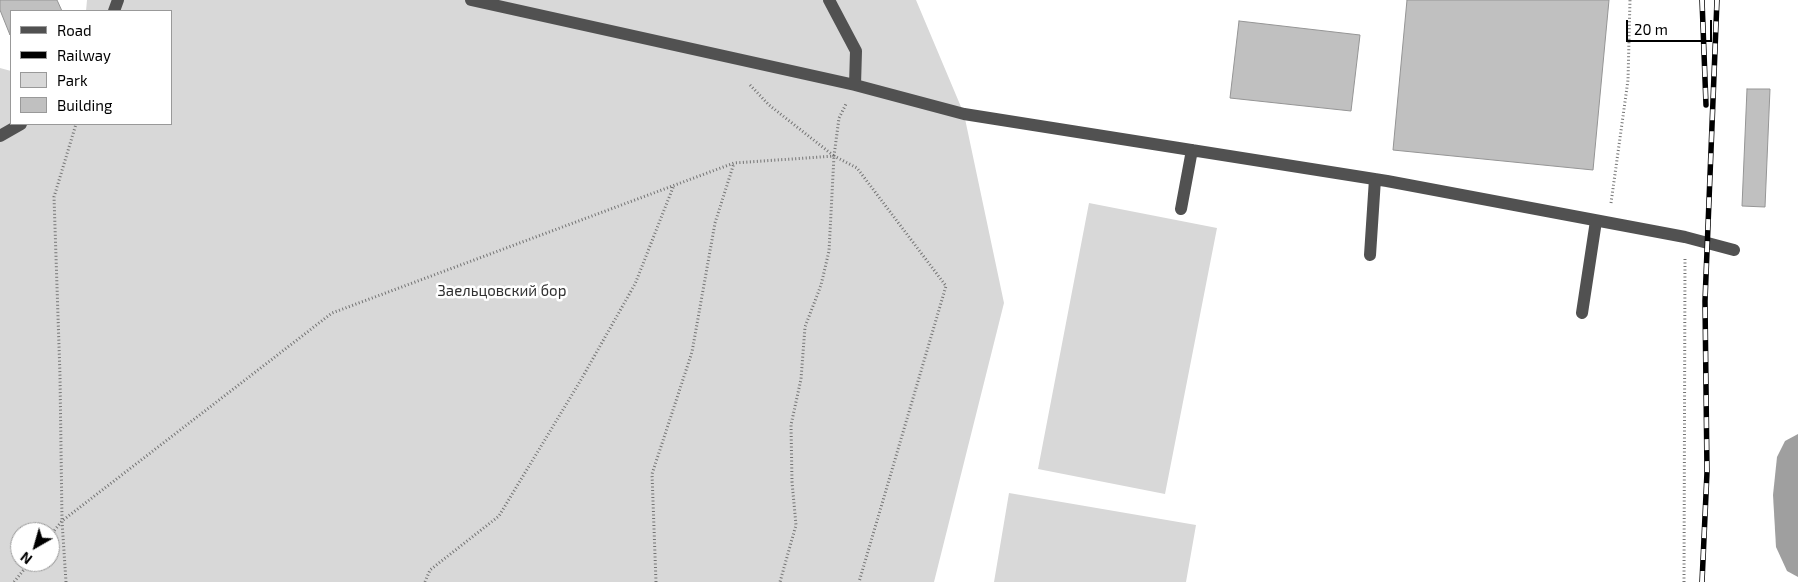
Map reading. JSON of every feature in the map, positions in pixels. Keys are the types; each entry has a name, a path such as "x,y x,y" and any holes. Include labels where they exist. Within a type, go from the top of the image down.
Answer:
{"street":[{"path":"471,0 855,85 964,114 1375,179 1685,238 1734,250"},
{"path":"829,0 856,51 855,85"},
{"path":"0,136 19,125"},
{"path":"1182,209 1192,150"},
{"path":"1370,255 1375,179"},
{"path":"1582,313 1602,222"}],"path":[{"path":"1602,222 1628,80 1630,0"},
{"path":"749,84 769,105 834,156 857,168 946,286 859,582"},
{"path":"780,582 796,525 792,482 791,425 801,379 806,327 822,285 829,251 834,156 839,118 855,85"},
{"path":"66,582 62,521 60,376 54,196 76,125"},
{"path":"60,524 332,314 734,163 834,156"},
{"path":"656,582 652,474 692,352 715,222 734,163"},
{"path":"424,582 430,570 498,516 582,378 635,284 674,184"},
{"path":"1684,582 1685,238"},
{"path":"14,582 22,572"}],"green space":[{"name":"Заельцовский бор","path":"87,0 916,0 964,114 1004,303 934,582 0,582 0,68 10,71 10,125 172,125 172,10 86,10"},
{"path":"1089,203 1217,228 1165,494 1038,469"},
{"path":"1009,493 1196,525 1186,582 994,582"}],"shaded area":[{"path":"1798,434 1798,577 1787,571 1776,547 1773,495 1777,457 1785,441"}],"building":[{"path":"0,0 57,0 62,10 10,10 10,35 0,10"},
{"path":"1407,0 1609,0 1593,170 1393,150"},
{"path":"1239,21 1360,35 1351,111 1230,98"},
{"path":"1747,89 1770,89 1765,207 1742,206"}],"railway":[{"path":"1702,0 1706,105"},
{"path":"1702,582 1707,472 1705,301 1717,0"}]}
